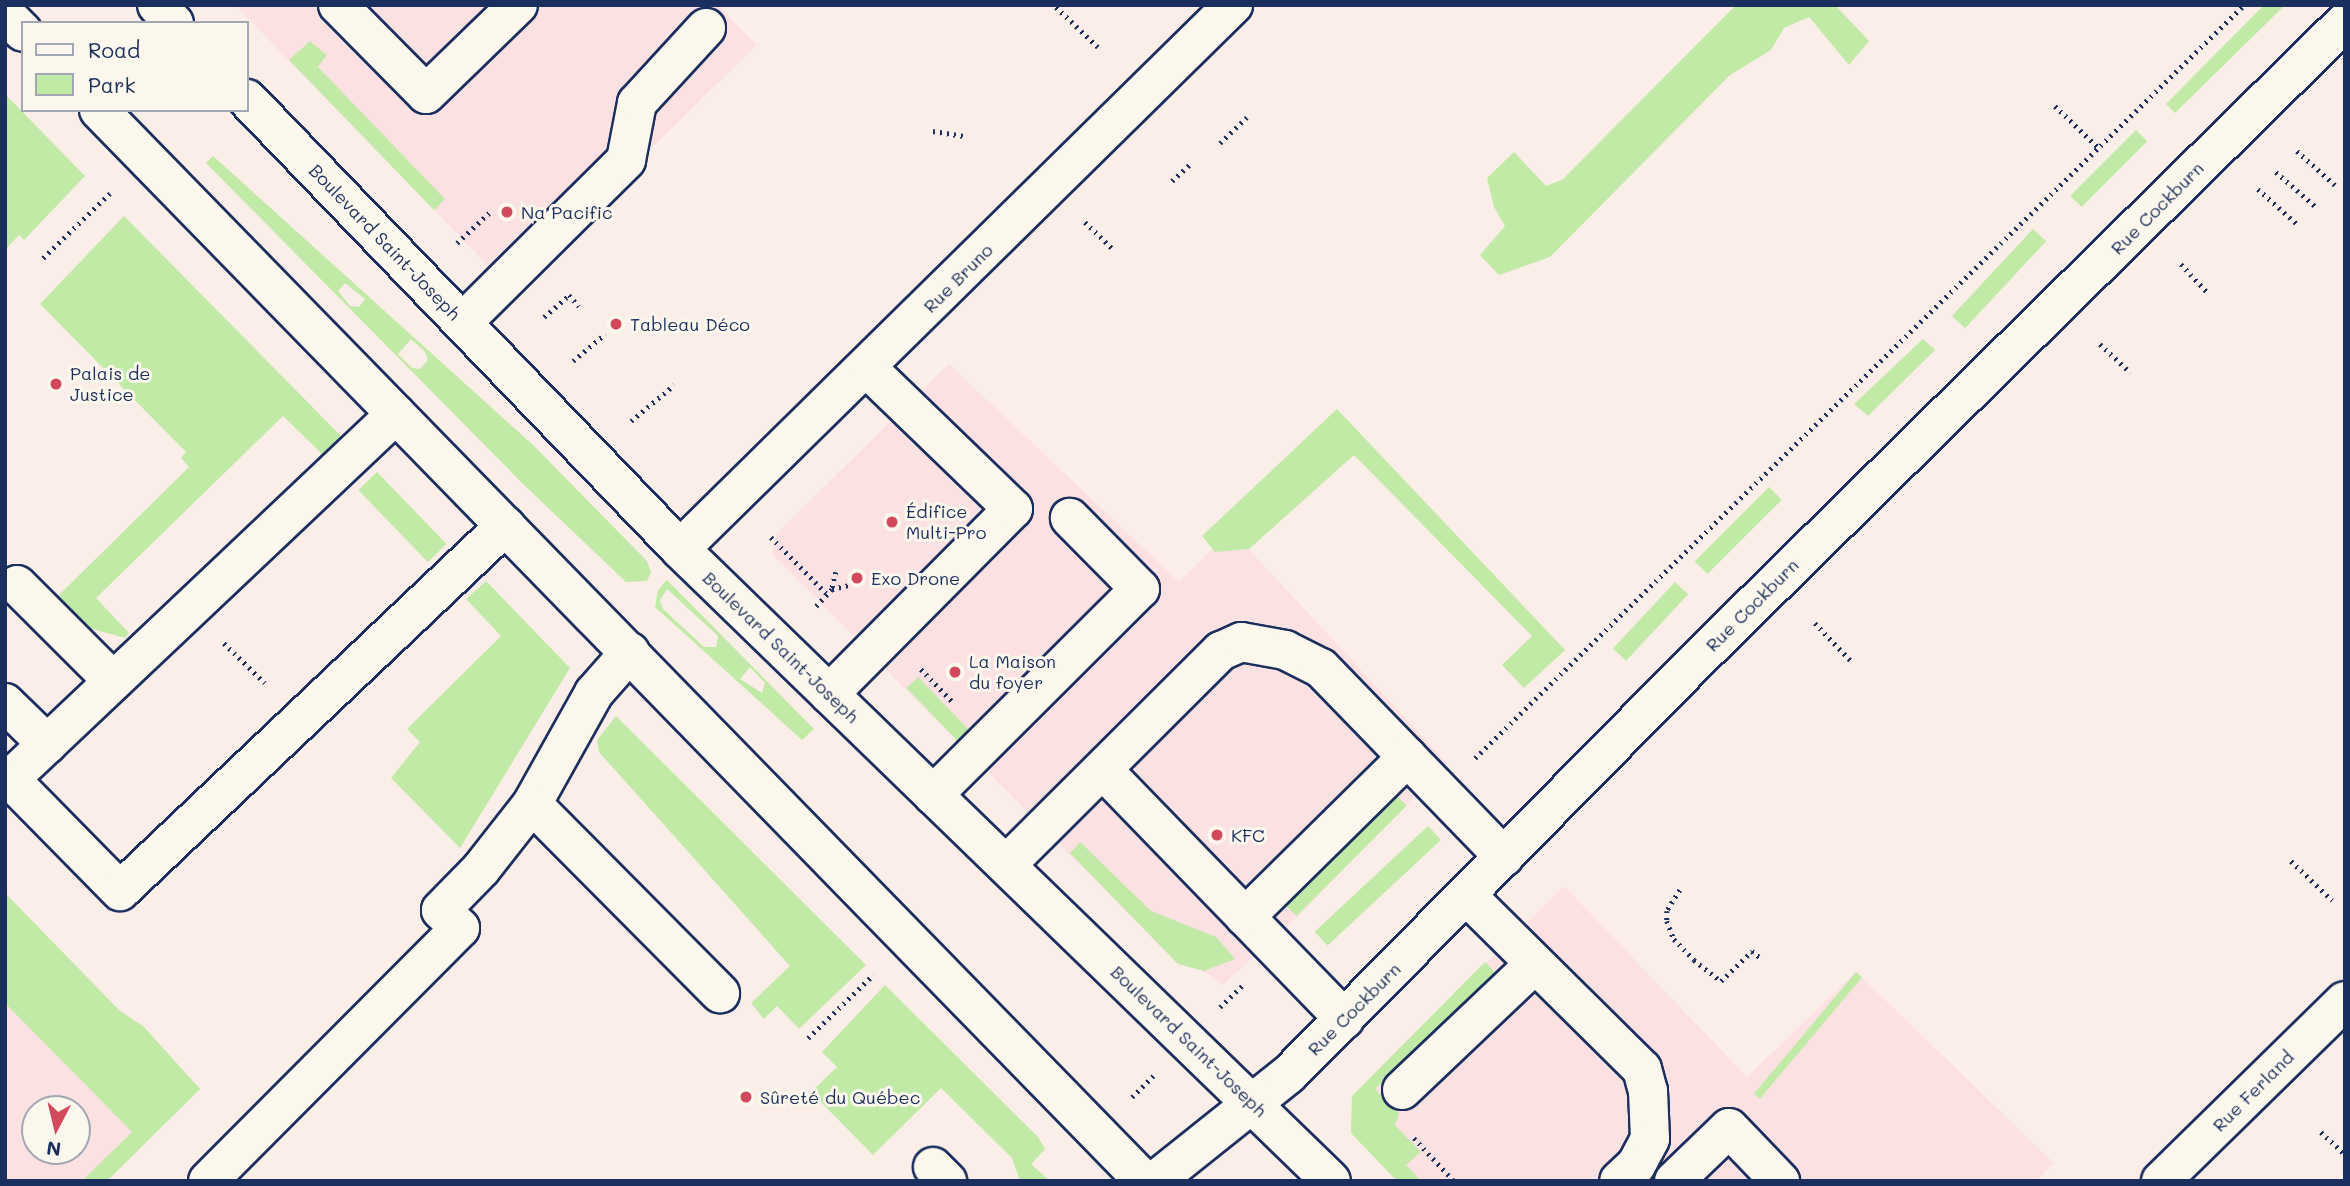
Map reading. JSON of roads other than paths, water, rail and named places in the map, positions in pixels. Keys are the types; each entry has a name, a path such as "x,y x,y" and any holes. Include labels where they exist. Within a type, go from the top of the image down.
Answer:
{"main road":[{"path":"157,5 172,21"},
{"path":"338,5 426,94 518,5"},
{"name":"Rue Bruno","path":"680,549 867,368 1233,5"},
{"path":"5,14 21,30"},
{"name":"Rue Cockburn","path":"1155,1181 1289,1074 1699,658 2345,22"},
{"path":"463,322 626,160 637,103 706,28"},
{"name":"Boulevard Saint-Joseph","path":"248,100 680,549 1187,1041 1254,1102 1331,1181"},
{"path":"101,112 1144,1181"},
{"path":"829,694 1013,509 867,368"},
{"path":"396,414 8,779 120,891 505,526"},
{"path":"933,795 1140,589 1070,518"},
{"path":"17,585 113,681"},
{"path":"1006,865 1221,651 1241,642 1285,650 1321,668 1504,857"},
{"path":"208,1181 460,929 441,910 532,804 594,693 630,652"},
{"path":"5,703 47,744"},
{"path":"1245,917 1407,757"},
{"path":"1103,770 1345,1019"},
{"path":"532,804 720,993"},
{"path":"1467,896 1642,1069 1648,1091 1650,1139 1636,1165 1619,1181"},
{"path":"1402,1090 1535,964"},
{"name":"Rue Ferland","path":"2161,1181 2345,1001"},
{"path":"1674,1181 1729,1128 1780,1181"}],"place":[{"name":"Na Pacific","path":"507,212"},
{"name":"Tableau Déco","path":"616,324"},
{"name":"Palais de Justice","path":"56,384"},
{"name":"Édifice Multi-Pro","path":"892,522"},
{"name":"Exo Drone","path":"857,578"},
{"name":"La Maison du foyer","path":"955,672"},
{"name":"KFC","path":"1217,835"},
{"name":"Sûreté du Québec","path":"746,1097"}]}
